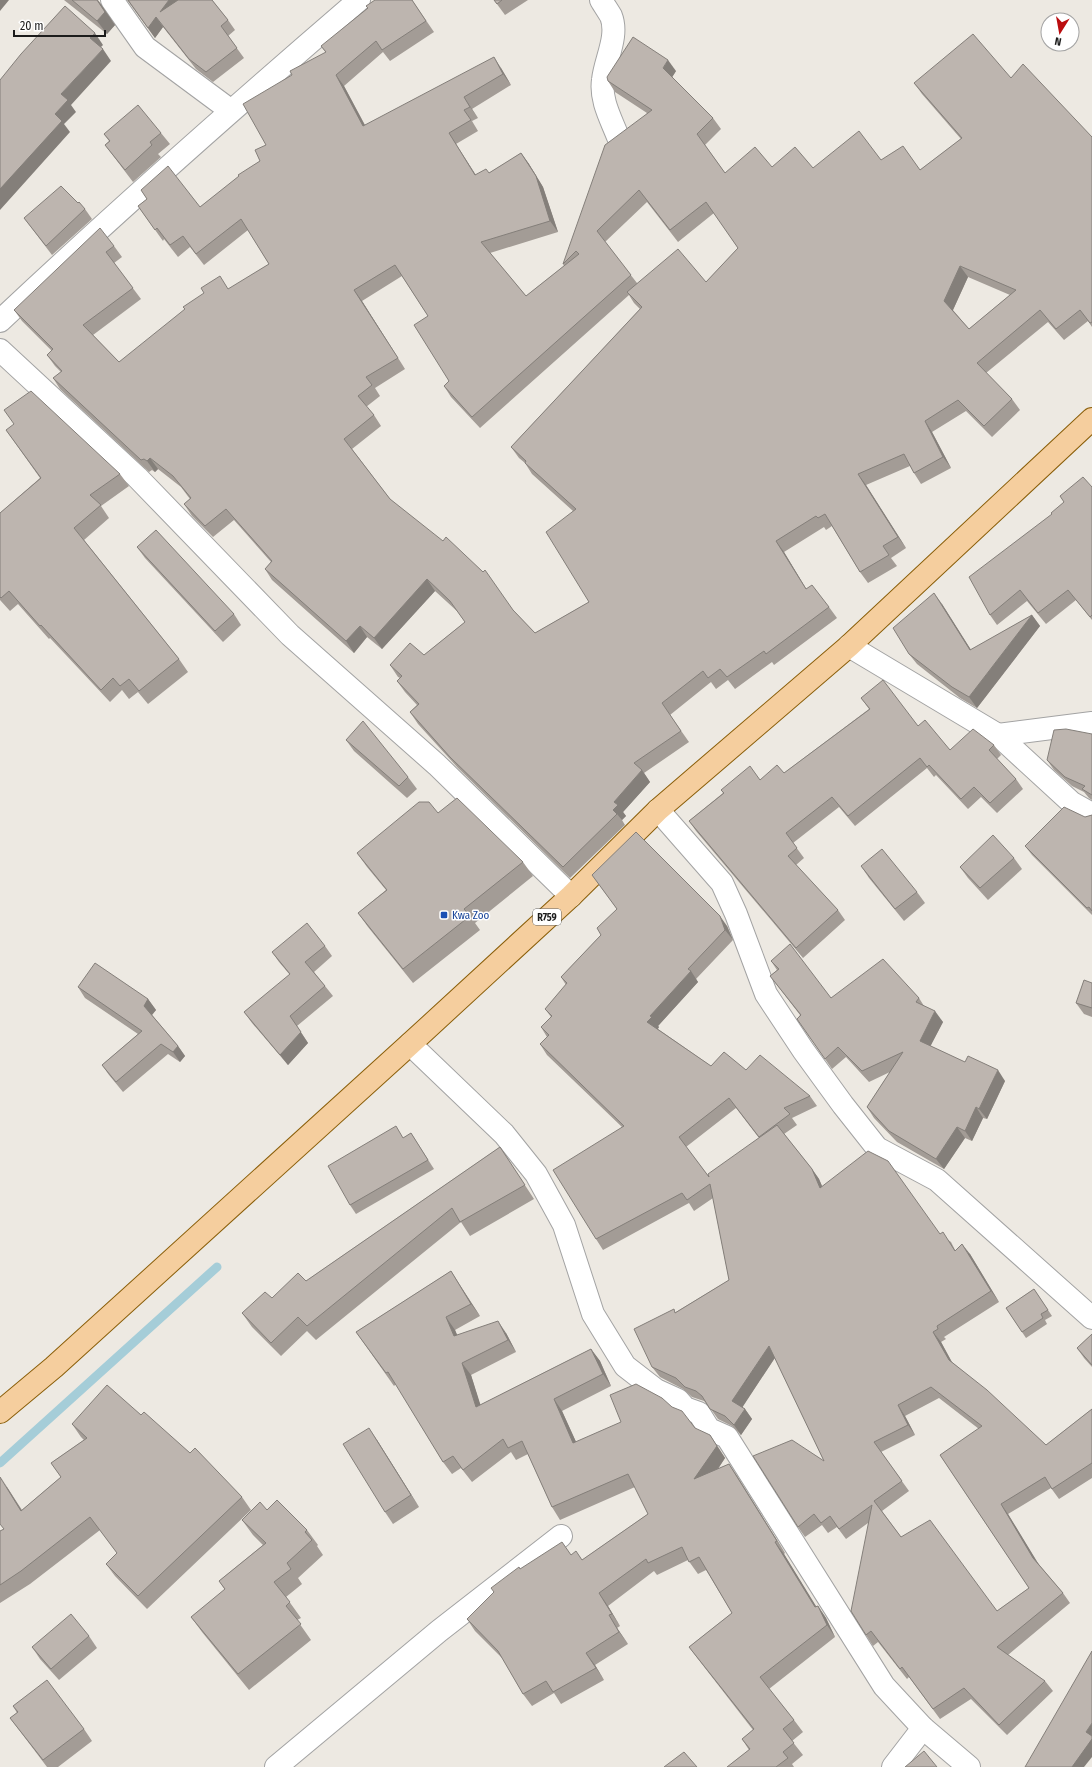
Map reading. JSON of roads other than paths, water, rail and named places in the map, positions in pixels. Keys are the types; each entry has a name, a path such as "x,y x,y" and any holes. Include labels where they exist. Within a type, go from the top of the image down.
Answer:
{"main road":[{"name":"R759","path":"0,1412 54,1367 410,1044 571,896 658,810 849,646 1092,419"}],"street":[{"path":"112,0 145,47 230,110"},
{"path":"0,321 88,238 230,110 359,0"},
{"path":"601,0 611,17 613,28 603,81 603,98 618,137"},
{"path":"0,350 137,477 290,636 437,765 571,896"},
{"path":"849,646 998,735 1072,803 1092,814"},
{"path":"998,735 1092,724"},
{"path":"658,810 722,883 736,914 766,994 803,1050 843,1105 877,1148 937,1180 1092,1318"},
{"path":"410,1044 504,1134 536,1174 564,1225 593,1314 625,1366 656,1390 678,1400 685,1408 699,1413 709,1429 727,1437 884,1686 923,1728 969,1767"},
{"path":"276,1767 438,1631 561,1536"},
{"path":"893,1767 923,1728"}],"waterway":[{"path":"0,1463 217,1267"}],"place":[{"name":"Kwa Zoo","path":"444,915"}]}
